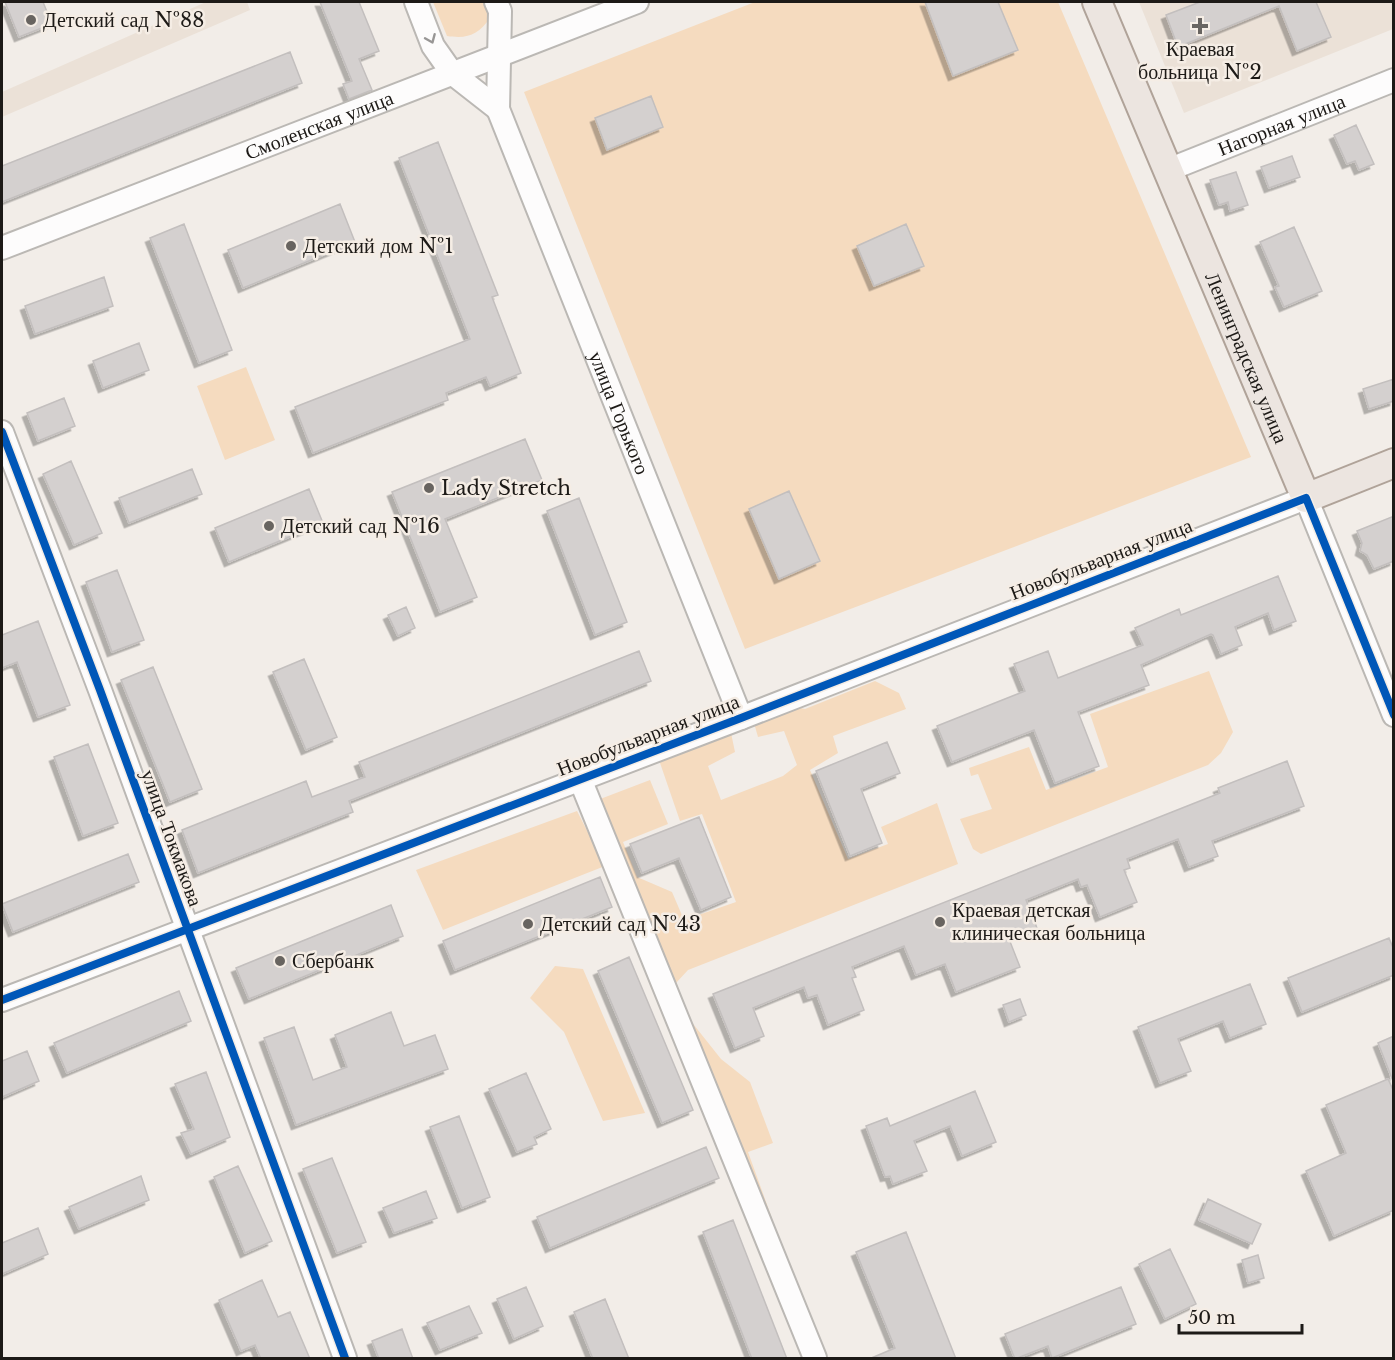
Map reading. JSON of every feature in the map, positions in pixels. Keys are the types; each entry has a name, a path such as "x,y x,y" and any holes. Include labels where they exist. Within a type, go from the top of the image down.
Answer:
{"main road":[{"name":"Ленинградская улица","path":"1097,2 1306,498"},
{"name":"Новобульварная улица","path":"1306,498 1394,464"}],"street":[{"path":"416,2 434,46 452,73 498,109"},
{"name":"улица Горького","path":"496,2 500,11 498,109 741,718"},
{"name":"Смоленская улица","path":"2,248 637,2"},
{"name":"Нагорная улица","path":"1168,170 1394,80"},
{"name":"улица Токмакова","path":"2,432 96,678 345,1359"},
{"name":"Новобульварная улица","path":"2,1000 741,718 1306,498"},
{"name":"Ленинградская улица","path":"1306,498 1394,715"},
{"path":"580,779 815,1359"}],"shaded area":[{"path":"206,2 247,2 250,10 2,117 2,92"},
{"path":"433,2 484,2 490,18 477,32 461,37 447,36"},
{"path":"755,2 1058,2 1251,457 745,649 524,92"},
{"path":"1139,2 1393,2 1393,29 1184,113"},
{"path":"246,367 275,440 225,460 197,386"},
{"path":"1209,671 1233,732 1221,753 1208,765 981,854 973,849 960,819 992,809 978,774 971,776 969,768 1029,747 1046,790 1108,767 1090,714"},
{"path":"875,681 899,693 906,709 833,736 838,753 810,770 848,859 888,844 881,827 937,803 958,864 688,970 676,983 690,1020 721,1059 750,1082 773,1143 748,1152 783,1249 776,1251 595,801 650,780 668,824 623,842 637,877 672,892 684,920 736,902 702,814 680,821 659,760 731,733 735,752 708,766 721,800 783,776 797,765 784,731 758,737 754,723 795,707 805,709"},
{"path":"577,811 605,866 443,930 416,870"},
{"path":"555,966 583,969 645,1113 603,1121 564,1032 530,998"}],"building":[{"name":"Детский сад №88","path":"5,2 43,2 52,24 19,37"},
{"path":"320,2 359,2 379,51 359,59 372,90 349,99 343,84 352,81"},
{"path":"925,2 998,2 1018,50 953,76"},
{"name":"Краевая больница №2","path":"1200,2 1316,2 1331,37 1297,51 1279,6 1178,47 1166,15"},
{"path":"290,52 302,83 2,202 2,166"},
{"path":"651,96 663,127 607,150 595,118"},
{"path":"1356,125 1374,164 1359,170 1355,161 1347,164 1334,135"},
{"path":"438,142 498,295 492,297 521,373 490,386 486,377 446,393 448,400 313,453 295,407 470,339 399,158"},
{"path":"1292,156 1300,177 1269,188 1261,167"},
{"path":"1236,172 1248,205 1230,211 1228,202 1219,205 1210,180"},
{"name":"Детский дом №1","path":"340,204 355,242 243,288 228,250"},
{"path":"184,224 232,350 199,363 150,238"},
{"path":"906,224 924,266 874,286 857,246"},
{"path":"1294,227 1322,291 1284,307 1275,287 1279,286 1260,242"},
{"path":"104,277 113,306 35,334 25,306"},
{"path":"139,343 149,370 103,388 93,361"},
{"path":"1394,379 1394,401 1369,409 1363,389"},
{"path":"64,398 75,426 38,441 27,413"},
{"path":"525,439 542,480 445,519 477,597 440,612 392,492"},
{"path":"71,461 102,533 74,545 43,474"},
{"path":"192,469 202,494 129,523 119,498"},
{"name":"Детский сад №16","path":"309,489 323,523 229,562 215,528"},
{"path":"789,491 820,561 779,579 749,509"},
{"path":"579,498 627,622 595,635 547,511"},
{"path":"1394,516 1394,561 1374,569 1367,555 1360,551 1362,543 1357,531"},
{"path":"117,570 144,640 112,652 86,582"},
{"path":"1278,576 1296,621 1274,630 1268,613 1235,627 1242,645 1221,654 1211,634 1141,665 1149,685 1078,712 1099,766 1055,783 1034,730 952,762 937,726 1025,691 1014,664 1048,651 1058,678 1143,645 1135,628 1179,609 1181,615"},
{"path":"406,607 415,628 398,636 388,615"},
{"path":"38,621 70,705 38,717 17,662 2,668 2,635"},
{"path":"639,651 651,681 349,801 353,812 198,873 182,830 306,781 312,797 365,777 359,762"},
{"path":"304,659 337,737 306,750 273,672"},
{"path":"153,667 202,789 170,802 121,680"},
{"path":"887,742 900,773 861,789 882,843 850,856 816,771"},
{"path":"88,744 118,823 83,836 54,757"},
{"name":"Краевая детская клиническая больница","path":"1287,761 1304,806 1212,841 1218,856 1189,867 1178,839 1127,859 1130,868 1124,870 1137,902 1100,917 1087,885 1081,887 1078,879 1026,900 1037,928 1009,939 1020,967 956,992 945,964 916,975 904,946 852,967 856,977 852,978 864,1010 828,1025 817,995 808,998 804,987 753,1008 764,1036 735,1048 713,994 1220,793 1218,788"},
{"path":"699,817 731,897 701,910 679,858 642,873 630,844"},
{"path":"128,854 139,882 13,932 2,904"},
{"name":"Детский сад №43","path":"600,877 612,907 455,970 443,941"},
{"path":"391,905 403,936 249,999 236,968"},
{"path":"1389,938 1394,950 1394,975 1302,1012 1288,978"},
{"path":"629,957 693,1110 662,1123 598,971"},
{"path":"1250,984 1266,1024 1230,1038 1223,1021 1178,1039 1191,1071 1160,1083 1138,1027"},
{"path":"179,991 191,1021 67,1073 54,1043"},
{"path":"1020,999 1026,1015 1009,1022 1003,1005"},
{"path":"391,1012 404,1046 435,1035 448,1069 296,1125 264,1038 294,1027 313,1080 347,1067 335,1035"},
{"path":"1394,1036 1394,1081 1393,1081 1378,1043"},
{"path":"27,1051 39,1081 2,1097 2,1061"},
{"path":"206,1072 230,1137 191,1154 181,1133 194,1129 175,1084"},
{"path":"526,1073 551,1129 534,1137 537,1144 517,1152 489,1089"},
{"path":"1388,1079 1394,1092 1394,1210 1334,1236 1306,1171 1346,1153 1326,1105"},
{"path":"975,1091 996,1142 962,1156 950,1126 914,1141 927,1171 893,1184 890,1176 885,1177 866,1126 887,1118 890,1126"},
{"path":"459,1116 490,1197 462,1208 430,1127"},
{"path":"706,1147 719,1178 550,1248 537,1217"},
{"path":"332,1158 366,1242 337,1253 303,1169"},
{"path":"238,1166 272,1241 245,1253 214,1177"},
{"path":"141,1176 149,1200 79,1229 69,1207"},
{"path":"426,1191 437,1218 394,1233 383,1208"},
{"path":"1208,1199 1261,1224 1252,1244 1199,1220"},
{"path":"733,1220 787,1359 752,1359 703,1232"},
{"path":"38,1228 48,1254 2,1274 2,1243"},
{"path":"906,1232 956,1359 869,1359 895,1348 856,1252"},
{"path":"1170,1249 1196,1304 1165,1319 1139,1264"},
{"path":"1258,1255 1264,1278 1248,1283 1242,1260"},
{"path":"262,1280 278,1317 290,1312 310,1359 261,1359 255,1345 241,1351 219,1300"},
{"path":"526,1287 543,1326 514,1339 497,1299"},
{"path":"1121,1287 1136,1324 1052,1358 1048,1346 1015,1359 1005,1334"},
{"path":"605,1299 629,1359 593,1359 574,1312"},
{"path":"469,1306 482,1333 440,1350 427,1323"},
{"path":"402,1329 413,1359 379,1359 372,1341"}],"cycle path":[{"path":"2,432 100,690 345,1358"},
{"path":"2,1000 741,718 1306,498 1394,715"}],"place":[{"name":"Детский сад №88","path":"31,20"},
{"name":"Краевая больница №2","path":"1200,26"},
{"name":"Детский дом №1","path":"291,246"},
{"name":"Lady Stretch","path":"429,488"},
{"name":"Детский сад №16","path":"269,526"},
{"name":"Краевая детская клиническая больница","path":"940,922"},
{"name":"Детский сад №43","path":"528,924"},
{"name":"Сбербанк","path":"280,961"}]}
